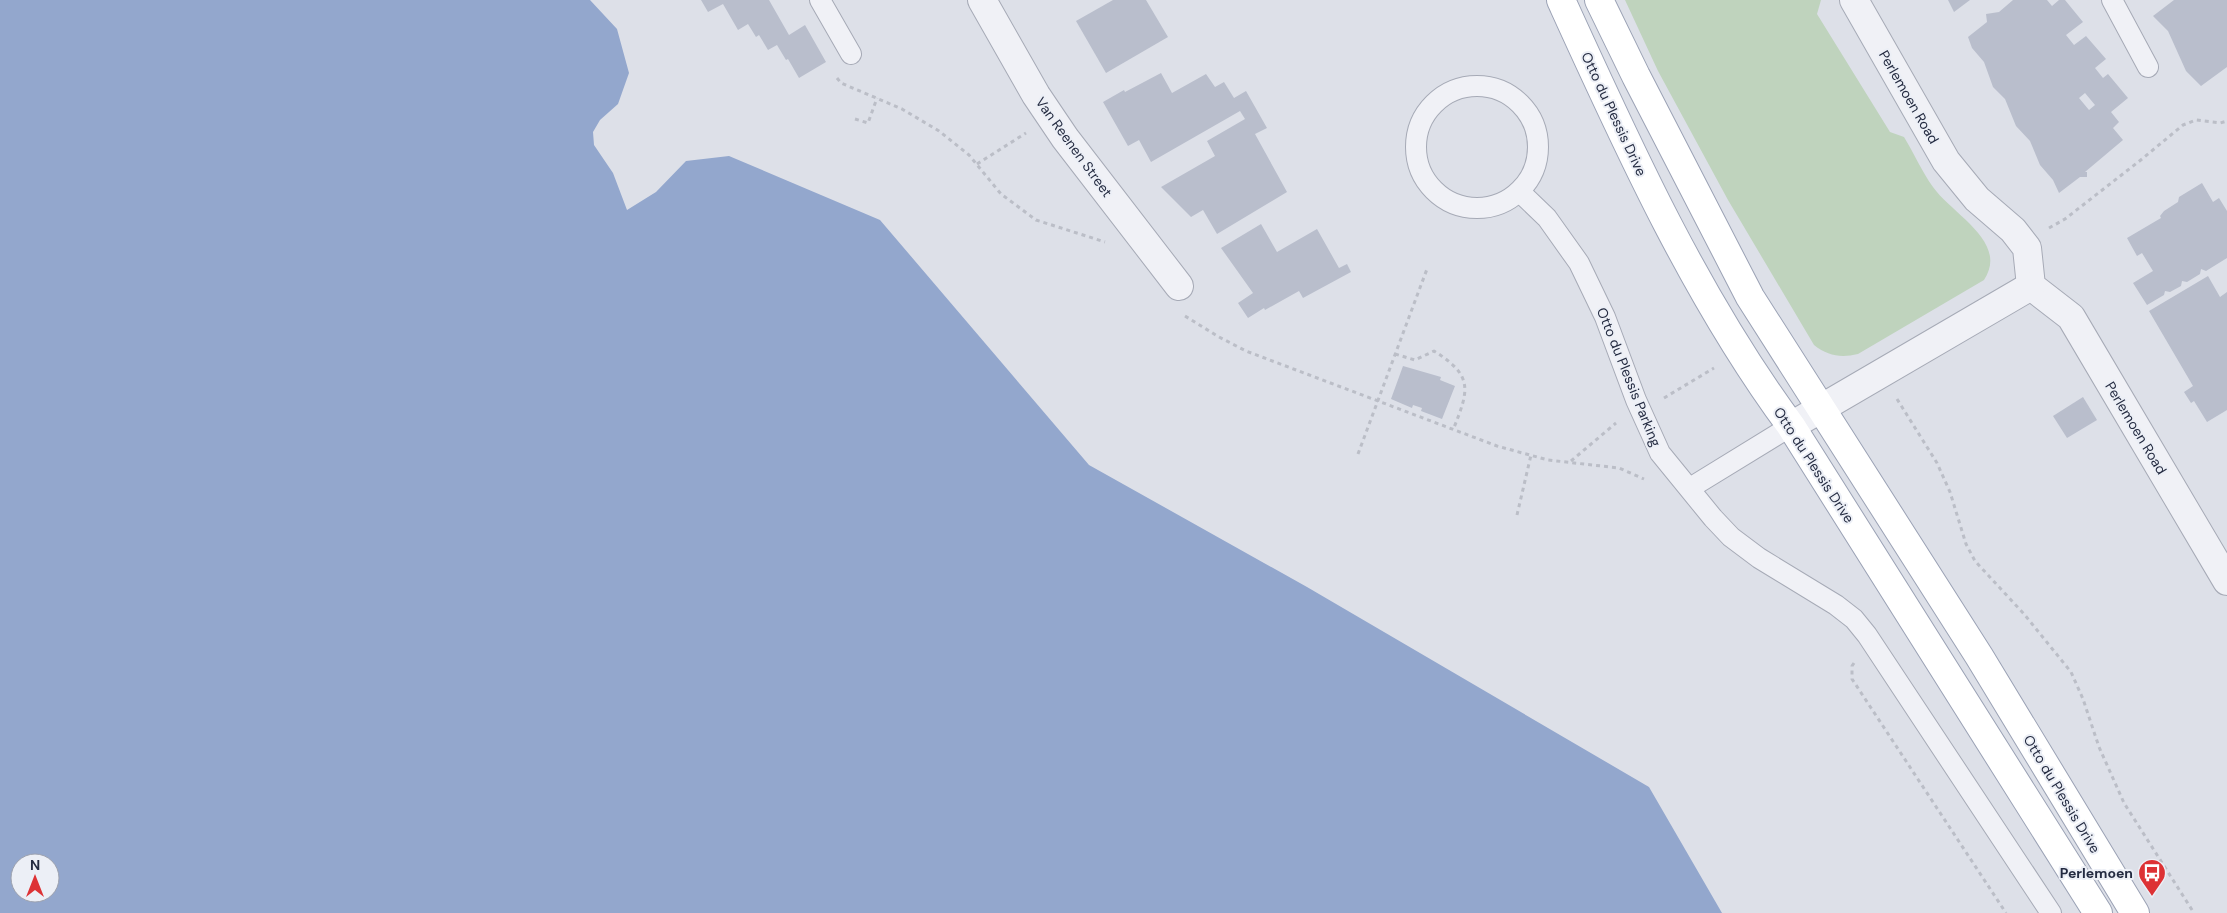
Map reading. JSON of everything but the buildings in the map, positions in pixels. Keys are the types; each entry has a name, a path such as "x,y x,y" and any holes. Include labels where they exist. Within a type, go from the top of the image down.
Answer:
{"main road":[{"name":"Otto du Plessis Drive","path":"1561,0 1619,128 1678,243 1755,378 1791,426 2098,913"},
{"name":"Otto du Plessis Drive","path":"1599,0 1750,297 1979,656 2135,913"}],"street":[{"name":"Van Reenen Street","path":"982,0 1036,95 1066,138 1179,286"},
{"name":"Perlemoen Road","path":"1854,0 1946,161 1977,199 2013,230 2027,248 2032,286 2071,317 2227,581"},
{"path":"1791,426 2032,286"}],"lane":[{"path":"820,0 851,54"},
{"path":"2112,0 2148,67"},
{"path":"1478,86 1498,90 1516,100 1529,115 1537,134 1538,154 1532,174 1521,193 1505,202 1485,208 1465,207 1446,201 1431,188 1420,171 1416,151 1418,131 1426,113 1440,98 1458,89 1478,86"},
{"name":"Otto du Plessis Parking","path":"1521,193 1547,218 1579,263 1605,317 1636,400 1660,452 1713,518 1731,537 1759,558 1836,604 1854,619 1867,635 2051,913"},
{"path":"1690,488 1791,426"}],"path":[{"path":"855,118 868,123 877,98"},
{"path":"2049,228 2065,219 2142,159 2183,124 2196,120 2220,123 2227,121"},
{"path":"977,164 1031,131"},
{"path":"1358,454 1428,270"},
{"path":"1395,354 1415,360 1434,351 1452,362 1462,376 1466,389 1463,405 1453,430"},
{"path":"1660,400 1716,367"},
{"path":"1896,398 1937,463 1950,492 1966,544 1975,562 2024,614 2071,672 2083,699 2099,747 2124,803 2194,913"},
{"path":"1616,423 1570,461 1619,468 1638,475 1649,483"},
{"path":"1517,515 1531,455"},
{"path":"1857,658 1852,666 1852,679 2006,913"}],"green space":[{"path":"1625,0 1821,0 1817,14 1890,132 1904,137 1933,187 1984,241 1989,253 1990,266 1984,280 1858,354 1835,355 1824,352 1814,345 1728,200 1658,71"}],"water":[{"path":"0,0 590,0 617,29 629,73 618,104 600,120 593,132 594,145 613,173 627,210 656,192 686,161 729,156 880,220 1089,465 1307,587 1649,787 1722,913 0,913"}],"place":[{"name":"Perlemoen","path":"2152,897"}]}
